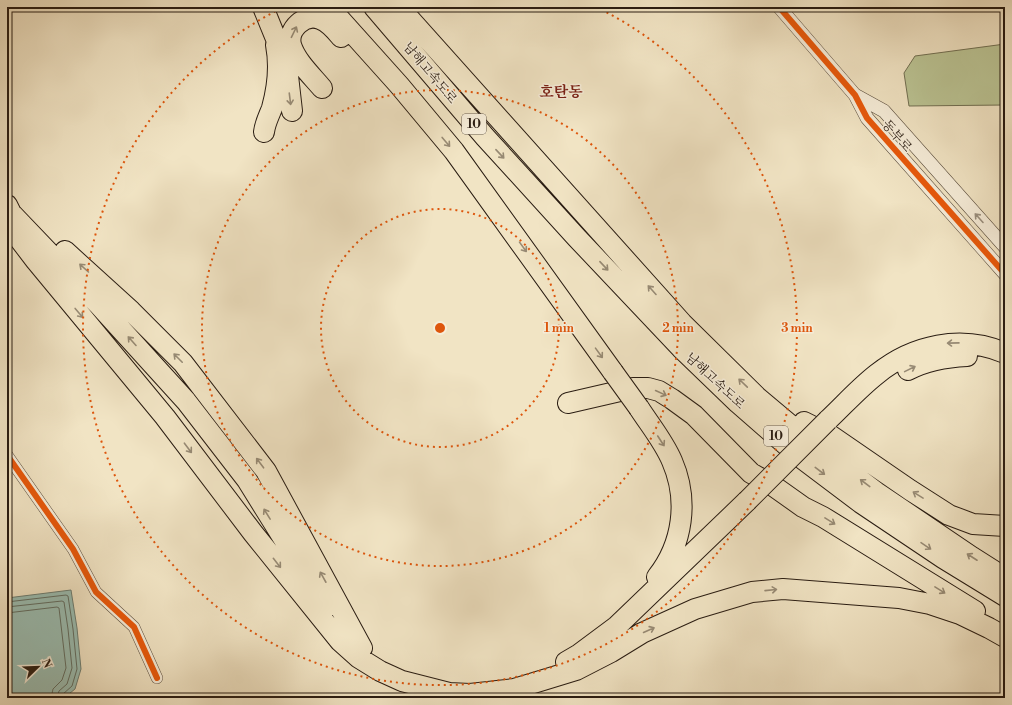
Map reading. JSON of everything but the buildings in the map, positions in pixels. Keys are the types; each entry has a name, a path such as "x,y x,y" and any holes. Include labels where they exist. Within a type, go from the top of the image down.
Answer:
{"highway":[{"path":"262,7 286,59 318,91 291,44 292,34 295,28 308,18 320,19 333,28 392,94 432,125"},
{"path":"329,7 399,85 454,152 639,408 672,460 681,490 682,502 681,524 672,552 662,571 647,590 596,643"},
{"name":"남해고속도로","path":"374,7 485,137 577,238 681,348 738,403 800,457 861,503 943,558 1005,596"},
{"name":"남해고속도로","path":"399,7 682,323 758,398 814,445 876,492 1005,578"},
{"path":"270,122 278,82 278,66 274,35"},
{"path":"286,59 292,110"},
{"path":"8,214 98,304 186,401 246,480 329,611 348,633 362,648 377,659 408,675 427,681 464,686 485,686 522,680 560,665 596,643 751,504"},
{"path":"8,214 36,261 165,417 253,533 340,641 359,658 380,671 402,681 449,693 470,694 514,689 576,670 611,652 642,633 695,608 752,592 783,589 899,598 930,604 960,614 1005,637"},
{"path":"551,677 587,659 605,647 832,424 876,374 891,364 919,350 933,345 965,343 981,345 1005,353"},
{"path":"832,424 889,380 917,366 945,358 967,356 984,358 1005,364"},
{"path":"568,403 633,388 648,388 660,391 694,415 751,473 803,507 823,517 1005,630"},
{"path":"758,398 830,435 949,515 973,524 1005,526"}],"street":[{"name":"동부로","path":"779,7 855,95 867,118 1005,274"},
{"name":"동부로","path":"855,95 884,111 1005,247"},
{"path":"7,454 73,548 96,592 134,627 157,678"}],"green space":[{"path":"1005,44 1005,105 909,106 904,73 915,56"}],"water":[{"path":"71,590 81,669 75,689 64,698 7,698 7,598"}],"cycle path":[{"path":"779,7 855,95 867,118 1005,274"},
{"path":"7,455 73,549 96,592 134,627 157,678"}],"district":[{"name":"호탄동","path":"561,92"}]}
